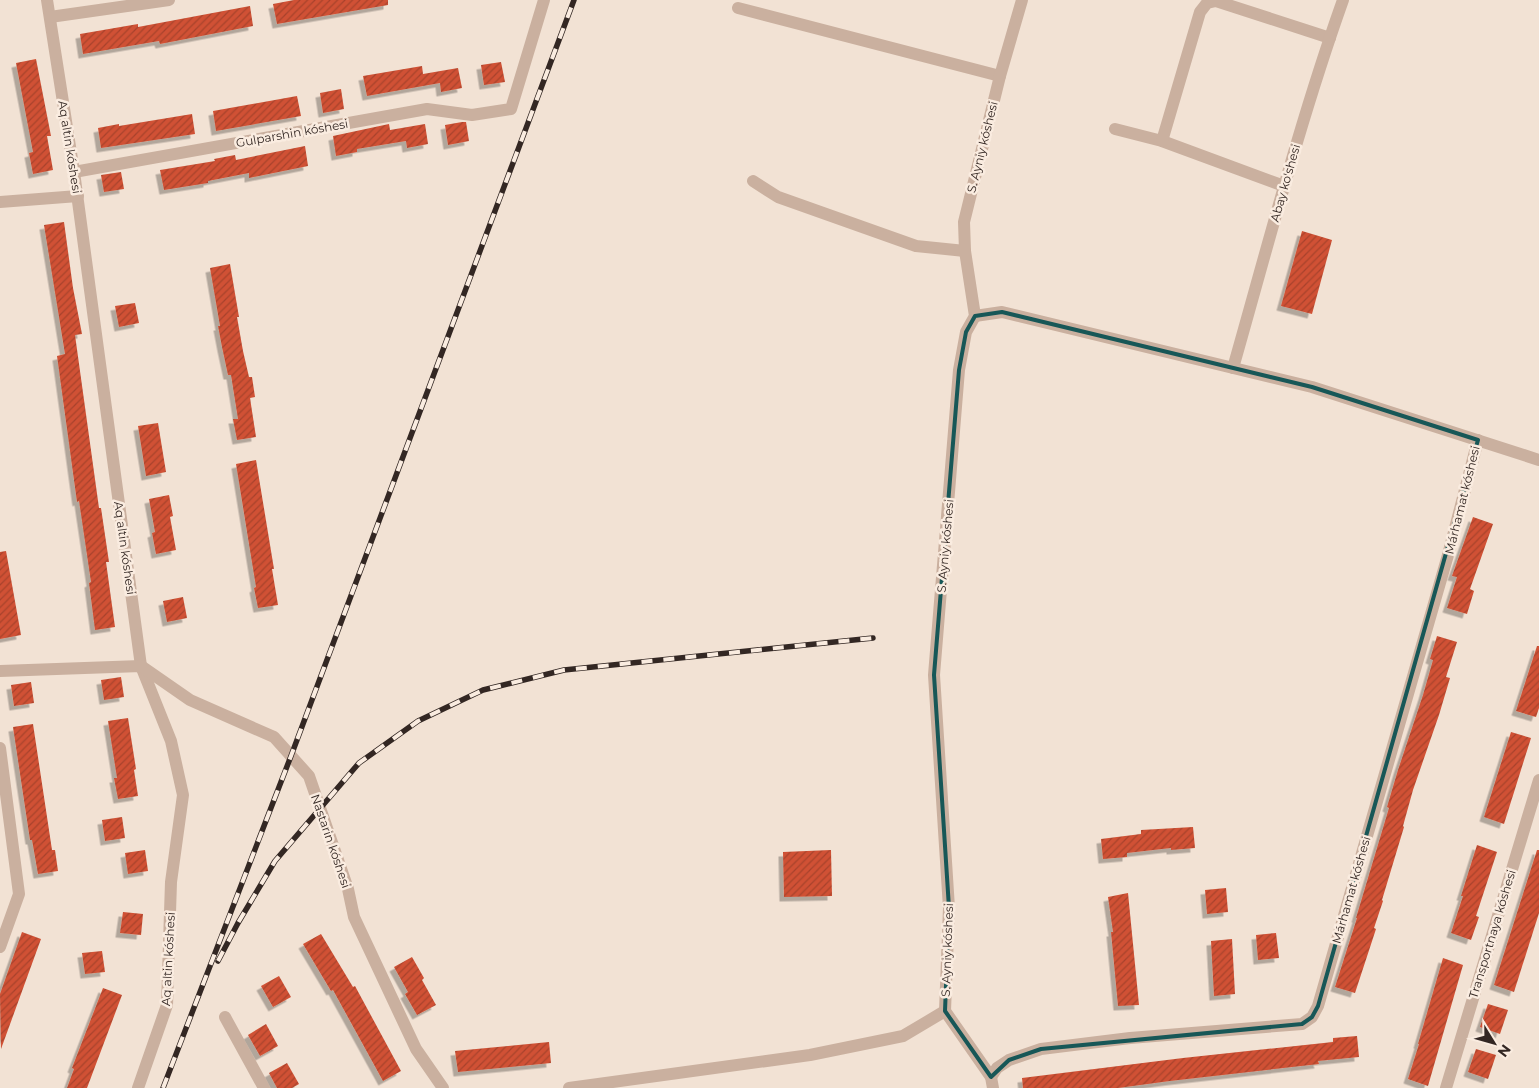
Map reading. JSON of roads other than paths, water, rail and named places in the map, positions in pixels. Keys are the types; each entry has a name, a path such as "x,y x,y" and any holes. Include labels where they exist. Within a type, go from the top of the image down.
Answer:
{"street":[{"name":"Aq altin kóshesi","path":"47,0 78,196 141,666 171,741 183,795 171,882 167,1005 138,1088"},
{"path":"50,17 169,0"},
{"name":"Gulparshin kóshesi","path":"74,172 427,108 472,115 511,109 544,0"},
{"name":"S. Ayniy kóshesi","path":"992,1082 945,1011 949,908 934,676 959,370 966,332 975,316 965,251 964,222 1000,76 1022,0"},
{"name":"Abay ko'shesi","path":"1234,368 1284,186 1343,0"},
{"path":"1162,141 1200,12 1207,3 1216,1 1330,38"},
{"path":"738,8 1000,76"},
{"path":"1115,129 1162,141 1284,186"},
{"path":"753,181 778,196 916,246 965,251"},
{"path":"0,202 78,196"},
{"path":"975,316 1002,312 1312,387 1539,460"},
{"name":"Márhamat kóshesi","path":"992,1082 997,1068 1009,1060 1042,1049 1130,1038 1302,1024 1312,1017 1320,996 1448,555 1478,440"},
{"path":"0,671 141,666"},
{"name":"Nastarin kóshesi","path":"141,666 190,700 274,737 308,776 348,889 354,917 416,1049 443,1088"},
{"path":"0,748 18,894 0,948"},
{"name":"Transportnaya kóshesi","path":"1446,1088 1539,780"},
{"path":"569,1088 810,1055 903,1036 945,1011"},
{"path":"225,1016 264,1088"}],"railway":[{"path":"163,1088 291,756 574,0"},
{"path":"218,961 275,861 359,763 418,721 483,690 564,670 873,638"}]}
